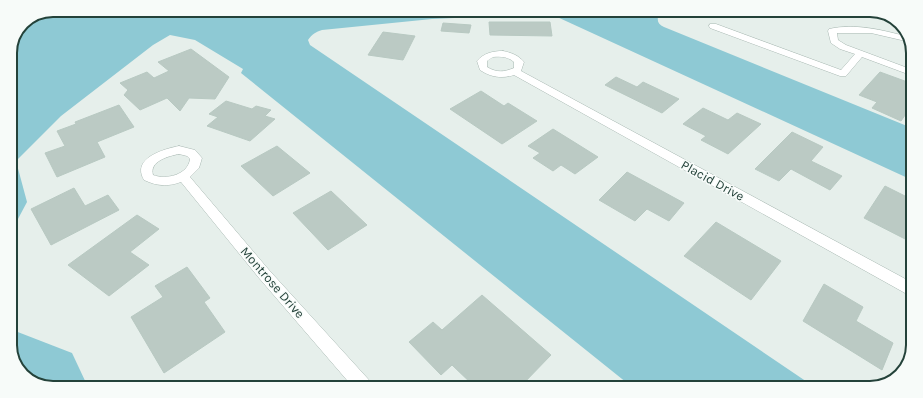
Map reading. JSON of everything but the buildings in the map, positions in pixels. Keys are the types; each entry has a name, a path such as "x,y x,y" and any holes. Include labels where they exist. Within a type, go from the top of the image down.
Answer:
{"street":[{"path":"713,26 843,74 860,54"},
{"path":"902,38 878,30 849,29 832,31 834,41 842,47 906,70"},
{"name":"Placid Drive","path":"514,72 906,287"},
{"name":"Montrose Drive","path":"183,177 264,274 359,381"}],"water":[{"path":"49,17 478,17 432,19 322,30 316,32 308,40 310,45 806,381 625,381 241,73 243,69 195,40 170,35 153,45 61,116 17,160 18,44 29,26"},
{"path":"557,17 658,17 658,22 664,27 906,126 906,177"},
{"path":"17,165 27,202 17,221"},
{"path":"17,332 72,353 85,381 53,381 39,378 31,373 22,363 17,347"}]}
